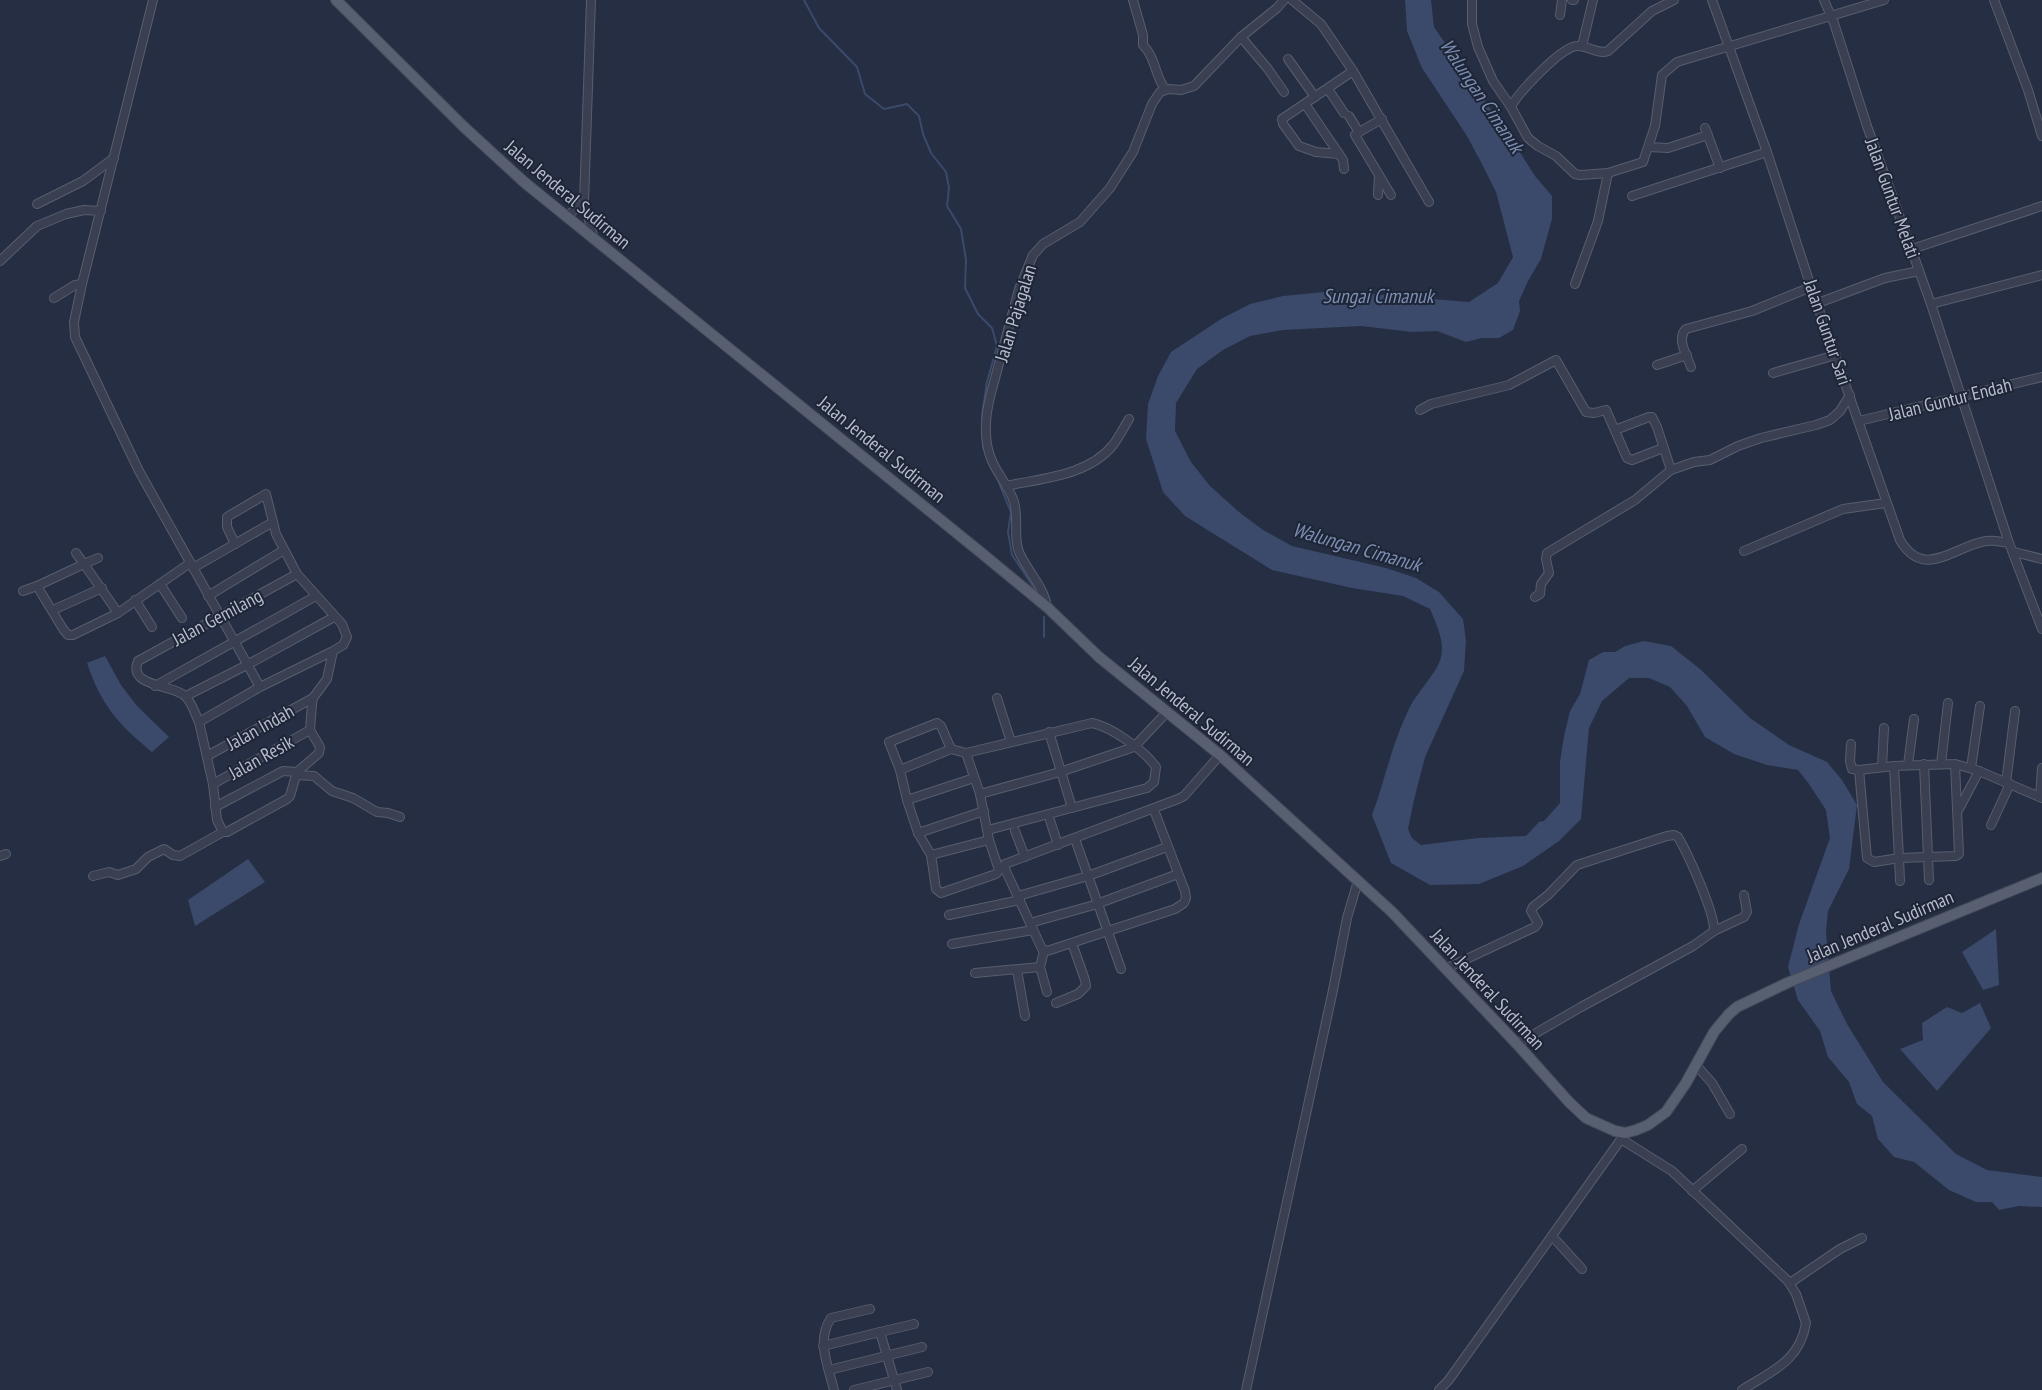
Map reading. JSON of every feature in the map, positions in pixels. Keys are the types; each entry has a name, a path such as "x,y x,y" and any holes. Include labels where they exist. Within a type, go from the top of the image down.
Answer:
{"main road":[{"name":"Jalan Jenderal Sudirman","path":"336,0 524,182 867,459 1046,607 1099,658 1220,755 1392,912 1586,1118 1623,1136 1648,1125 1666,1112 1696,1065 1709,1040 1728,1014 1737,1007 1787,983 2042,878"}],"street":[{"path":"153,0 82,284 74,322 75,337 134,462 260,687"},
{"path":"591,0 584,202 594,239"},
{"path":"1133,0 1143,35 1142,45 1149,51 1154,61 1154,70 1165,90 1181,90 1194,86 1241,37 1284,0"},
{"path":"1292,0 1321,24 1353,71 1429,202"},
{"path":"1472,0 1472,24 1478,47 1493,81 1511,107 1528,138 1556,156 1574,174 1580,175 1608,173 1640,164 1645,158 1649,147 1662,75 1676,62 1884,0"},
{"path":"1560,15 1562,0"},
{"path":"1582,46 1593,0"},
{"path":"1511,107 1515,99 1552,61 1570,48 1582,46 1600,52 1608,50 1652,11 1674,0"},
{"name":"Jalan Guntur Sari","path":"1712,0 1767,152 1811,287 1886,503 1904,548 1912,555 1925,560 1937,559 1985,541 2009,543"},
{"name":"Jalan Guntur Melati","path":"1824,0 1832,17 1867,126 1912,248 2009,543"},
{"path":"1994,0 2028,90 2042,136"},
{"path":"1241,37 1268,69 1284,92"},
{"path":"1288,59 1315,97"},
{"path":"1339,154 1316,152 1299,146 1283,124 1282,119 1353,71"},
{"path":"1328,89 1358,132"},
{"name":"Jalan Pajagalan","path":"1046,607 1043,593 1019,552 1016,541 1015,504 990,454 986,436 986,414 1019,289 1033,255 1038,249 1075,226 1110,188 1133,152 1152,104 1165,90"},
{"path":"1305,104 1343,160 1344,169"},
{"path":"1382,119 1355,135 1391,195"},
{"path":"1649,147 1668,148 1707,132 1720,168"},
{"path":"1632,196 1767,152"},
{"path":"37,204 83,181 114,158"},
{"path":"1575,284 1598,220 1608,173"},
{"path":"1378,195 1379,175"},
{"path":"567,216 584,202"},
{"path":"1912,248 2042,206"},
{"path":"0,262 37,226 66,214 84,210 101,211"},
{"path":"1818,303 1885,278 1919,271"},
{"path":"1931,304 2042,275"},
{"path":"54,298 75,285 82,284"},
{"path":"1691,367 1682,339 1686,329 1752,311 1811,287"},
{"path":"1657,365 1687,355"},
{"path":"1772,373 1836,355"},
{"path":"1420,410 1431,404 1509,385 1556,360 1586,412 1594,413 1606,410 1629,459 1645,456 1663,448"},
{"name":"Jalan Guntur Endah","path":"1859,421 2042,376"},
{"path":"1535,597 1540,594 1541,584 1549,574 1546,553 1635,500 1671,470 1682,465 1710,460 1738,446 1761,438 1830,420 1840,412 1850,395"},
{"path":"1615,430 1651,417 1656,423 1671,470"},
{"path":"1006,486 1073,472 1088,466 1112,446 1129,419"},
{"path":"199,722 260,687 333,651 343,645 346,638 342,624 297,574 284,550 273,522 266,494 227,517 227,527 235,544"},
{"path":"1744,550 1843,509 1886,503"},
{"path":"37,586 63,629 68,635 73,635 118,613 135,600 191,565 235,544 273,522"},
{"path":"2009,543 2042,629"},
{"path":"208,596 284,550"},
{"path":"2014,552 2042,559"},
{"path":"76,553 118,613"},
{"path":"23,591 98,558"},
{"name":"Jalan Gemilang","path":"155,686 147,682 138,673 136,665 138,661 297,574"},
{"path":"160,584 182,618"},
{"path":"53,610 102,588"},
{"path":"155,686 316,596"},
{"path":"135,600 152,627"},
{"path":"186,696 334,617"},
{"path":"92,876 109,872 118,875 136,869 148,856 164,849 173,855 180,856 287,799 290,796 296,773 317,756 321,750 310,730 313,698 327,679 333,651"},
{"path":"155,686 178,691 186,696 199,722 213,784 217,820 223,832"},
{"name":"Jalan Indah","path":"207,756 313,698"},
{"path":"997,698 1011,742"},
{"path":"1940,764 1948,703"},
{"path":"1971,768 1980,706"},
{"path":"1991,825 2008,784 2015,711"},
{"path":"980,794 1060,772 1134,746 1167,712"},
{"path":"1908,765 1914,719"},
{"path":"951,749 941,726 937,723 892,739 889,743 900,770 907,800 918,833 931,855 936,889 942,894 998,872 989,840 980,794 966,753"},
{"path":"900,770 951,749 966,753 1092,723 1109,728 1134,746 1156,767 1156,774 1152,784 1145,788 988,830"},
{"path":"1882,767 1884,728"},
{"name":"Jalan Resik","path":"213,784 310,730"},
{"path":"1049,732 1072,808"},
{"path":"1851,744 1850,764 1852,769 1924,764 1955,764 1979,771 2041,798 2042,768"},
{"path":"1047,992 1040,967 1044,950 1031,927 1004,866 1154,810 1184,796 1220,755"},
{"path":"1924,764 1929,880"},
{"path":"1859,770 1867,858 1874,862 1899,858 1928,858 1959,854 1955,764"},
{"path":"1894,766 1900,881"},
{"path":"215,808 282,770 314,776 332,791 353,798 377,812 388,812 400,817"},
{"path":"1958,809 1979,771"},
{"path":"907,800 974,778"},
{"path":"1044,950 1048,951 1108,932 1184,903 1186,894 1154,810"},
{"path":"918,833 984,811"},
{"path":"1050,820 1058,845"},
{"path":"1015,831 1025,857"},
{"path":"1445,968 1536,927 1538,922 1532,911 1533,907 1548,895 1577,865 1674,835 1681,842 1697,878 1713,920 1714,931"},
{"path":"1075,839 1121,969"},
{"path":"931,855 989,840"},
{"path":"949,915 1019,898 1088,876 1167,847"},
{"path":"952,944 1031,927 1178,874"},
{"path":"1246,1390 1347,918 1358,881"},
{"path":"1517,1044 1693,946 1714,931 1744,917 1747,912 1744,895"},
{"path":"1056,1003 1078,994 1086,986 1072,943"},
{"path":"975,974 1040,967"},
{"path":"1017,970 1025,1016"},
{"path":"1696,1065 1712,1083 1730,1114"},
{"path":"1439,1390 1448,1381 1623,1136 1672,1171 1790,1283 1799,1301 1806,1322 1801,1339 1793,1355 1784,1364 1742,1390"},
{"path":"1692,1191 1742,1149"},
{"path":"1552,1236 1582,1269"},
{"path":"1790,1283 1840,1249 1862,1238"},
{"path":"834,1390 823,1346 825,1327 831,1318 870,1309"},
{"path":"823,1346 914,1324"},
{"path":"880,1332 897,1390"},
{"path":"829,1370 922,1347"},
{"path":"854,1390 928,1372"}],"water":[{"name":"Sungai Cimanuk","path":"1405,0 1431,0 1434,27 1535,176 1552,196 1552,219 1541,259 1519,301 1520,311 1513,330 1499,338 1482,338 1466,342 1437,331 1412,332 1361,326 1283,330 1250,336 1223,350 1197,369 1176,403 1175,431 1191,462 1210,486 1263,530 1292,546 1386,568 1416,578 1439,592 1463,619 1466,641 1464,671 1425,757 1408,829 1412,838 1421,845 1478,838 1526,836 1539,822 1544,821 1560,803 1560,762 1564,736 1570,711 1580,694 1589,660 1603,652 1615,652 1625,646 1644,641 1671,646 1700,669 1750,718 1789,745 1827,762 1842,780 1857,805 1849,869 1828,911 1826,932 1831,991 1847,1024 1883,1082 1956,1154 1987,1170 2042,1177 2042,1207 2019,1206 1999,1210 1992,1202 1976,1202 1949,1190 1914,1162 1894,1157 1878,1139 1872,1116 1857,1104 1849,1082 1828,1057 1820,1031 1798,1000 1788,967 1799,924 1830,838 1826,810 1798,770 1767,765 1734,754 1705,737 1687,706 1670,687 1649,678 1629,678 1602,701 1589,728 1581,819 1559,841 1523,866 1479,884 1430,885 1391,863 1372,815 1403,722 1412,703 1436,669 1441,657 1441,639 1430,609 1403,596 1352,588 1272,570 1185,516 1163,492 1146,439 1148,404 1158,376 1171,352 1221,319 1250,304 1283,296 1334,291 1469,302 1498,283 1513,257 1496,192 1467,136 1422,68 1407,31"},
{"path":"105,656 121,685 137,706 169,737 152,752 120,723 98,691 87,663"},
{"path":"248,859 265,882 195,926 188,900"},
{"path":"1996,929 1999,985 1983,990 1962,952"},
{"path":"1980,1003 1991,1028 1937,1091 1900,1049 1923,1040 1922,1023 1947,1007 1962,1013"}],"waterway":[{"path":"804,0 819,28 857,67 865,94 884,109 907,104 919,116 923,134 931,153 946,172 949,188 947,206 961,229 966,260 965,288 978,314 992,328 997,346 987,382 982,426"},
{"path":"983,439 983,447 986,453"},
{"path":"997,478 1011,512 1008,532 1012,555 1038,594"},
{"path":"1044,617 1044,637"}],"water label":[{"name":"Walungan Cimanuk","path":"1482,96"},
{"name":"Walungan Cimanuk","path":"1357,547"}]}
